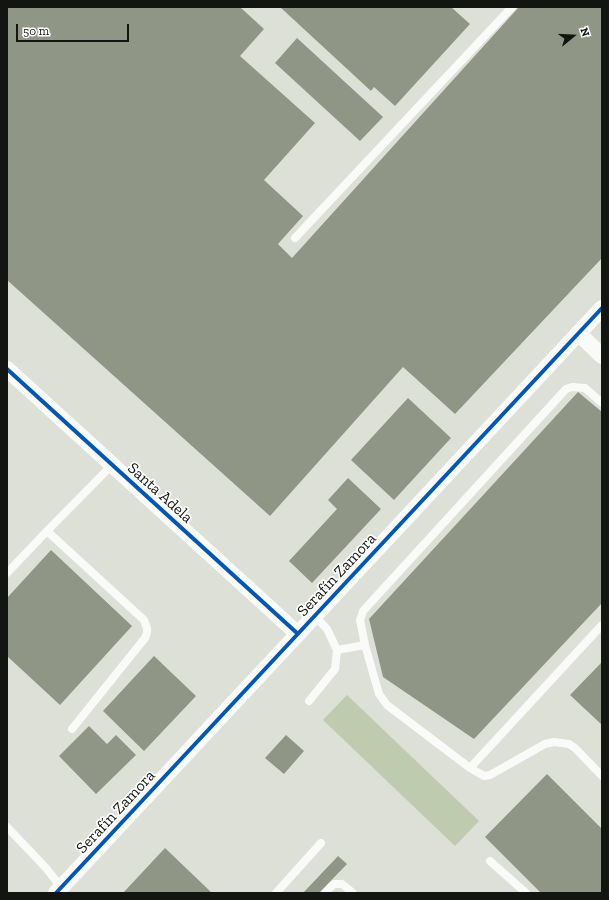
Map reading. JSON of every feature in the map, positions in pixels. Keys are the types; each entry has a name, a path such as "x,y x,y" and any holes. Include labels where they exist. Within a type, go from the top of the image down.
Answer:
{"street":[{"name":"Serafín Zamora","path":"59,890 602,308"},
{"path":"578,333 602,356"},
{"name":"Santa Adela","path":"7,369 298,634"}],"lane":[{"path":"295,238 512,7"},
{"path":"602,403 585,388 572,387 566,389 362,611 360,620 365,645 379,694 387,705 470,768 484,776 490,775 545,744 554,742 569,744 576,748 602,776"},
{"path":"7,573 112,465"},
{"path":"47,531 144,620 147,628 145,638 72,729"},
{"path":"309,701 335,669 337,650 327,629 315,616"},
{"path":"470,768 602,625"},
{"path":"337,650 365,645"},
{"path":"7,826 46,868 59,890"},
{"path":"276,893 321,843"},
{"path":"490,861 526,893"},
{"path":"325,893 334,884 342,884 353,893"}],"green space":[{"path":"347,695 479,821 455,846 323,720"}],"building":[{"path":"7,7 240,7 264,29 240,56 315,123 264,180 303,216 278,244 292,258 519,7 602,7 602,258 455,414 403,367 270,516 7,280"},
{"path":"280,7 451,7 470,24 395,106 374,87 371,91"},
{"path":"297,38 383,117 360,141 275,63"},
{"path":"578,392 602,412 602,603 474,739 383,677 369,619"},
{"path":"408,398 451,438 394,500 351,460"},
{"path":"348,478 381,509 312,583 289,561 337,509 328,500"},
{"path":"51,550 132,626 60,705 7,656 7,598"},
{"path":"154,656 196,696 144,751 103,711"},
{"path":"602,662 602,725 570,695"},
{"path":"89,726 107,744 116,735 136,755 96,794 59,756"},
{"path":"286,735 304,751 284,774 265,758"},
{"path":"547,774 602,829 602,893 541,893 485,837"},
{"path":"165,848 212,893 123,893"},
{"path":"338,856 347,864 319,893 303,893"}],"cycle path":[{"path":"56,893 602,308"},
{"path":"7,369 298,634"}]}
